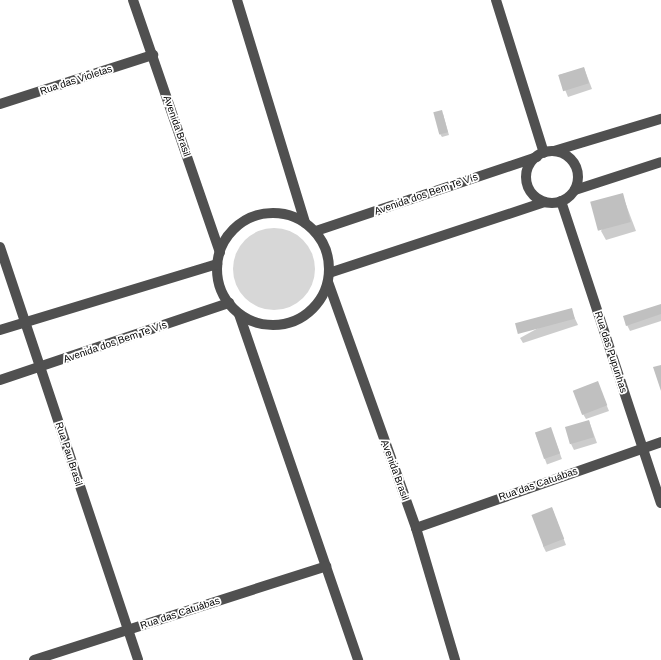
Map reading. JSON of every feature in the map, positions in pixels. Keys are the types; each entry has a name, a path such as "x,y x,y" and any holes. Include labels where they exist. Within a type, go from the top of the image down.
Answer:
{"street":[{"name":"Avenida Brasil","path":"133,0 220,252"},
{"path":"237,0 306,223"},
{"path":"496,0 545,154"},
{"name":"Rua das Violetas","path":"0,104 153,55"},
{"name":"Avenida dos Bem Te Vís","path":"316,231 545,154 661,119"},
{"path":"545,202 532,193 527,177 529,165 545,154 563,153 575,165 578,182 575,190"},
{"path":"328,277 545,202 561,202 575,190 661,162"},
{"name":"Rua das Pupunhas","path":"561,202 661,503"},
{"path":"266,213 284,213 306,223 316,231 325,246 328,277 321,299 293,322 276,325 256,323 239,314 229,303 218,283 217,264 220,252 232,230 248,218 266,213"},
{"name":"Rua Pau Brasil","path":"0,248 138,660"},
{"path":"0,330 217,264"},
{"name":"Avenida Brasil","path":"328,277 416,528 455,660"},
{"name":"Avenida dos Bem Te Vís","path":"0,380 229,303"},
{"path":"239,314 358,660"},
{"name":"Rua das Catuábas","path":"416,528 661,442"},
{"name":"Rua das Catuábas","path":"34,660 326,566"}],"shaded area":[{"path":"274,228 290,231 303,240 312,253 315,269 312,285 303,298 290,307 274,310 258,307 245,298 236,285 233,269 236,253 245,240 258,231"}],"building":[{"path":"584,67 589,83 563,91 558,75"},
{"path":"442,110 448,132 439,135 433,112"},
{"path":"623,193 631,222 598,231 590,202"},
{"path":"661,304 661,314 626,326 623,316"},
{"path":"572,308 575,319 518,334 515,323"},
{"path":"661,365 661,391 653,367"},
{"path":"598,381 607,405 582,415 573,391"},
{"path":"589,420 594,437 570,444 565,427"},
{"path":"551,427 560,453 544,459 535,433"},
{"path":"552,507 564,539 544,547 531,515"}]}
